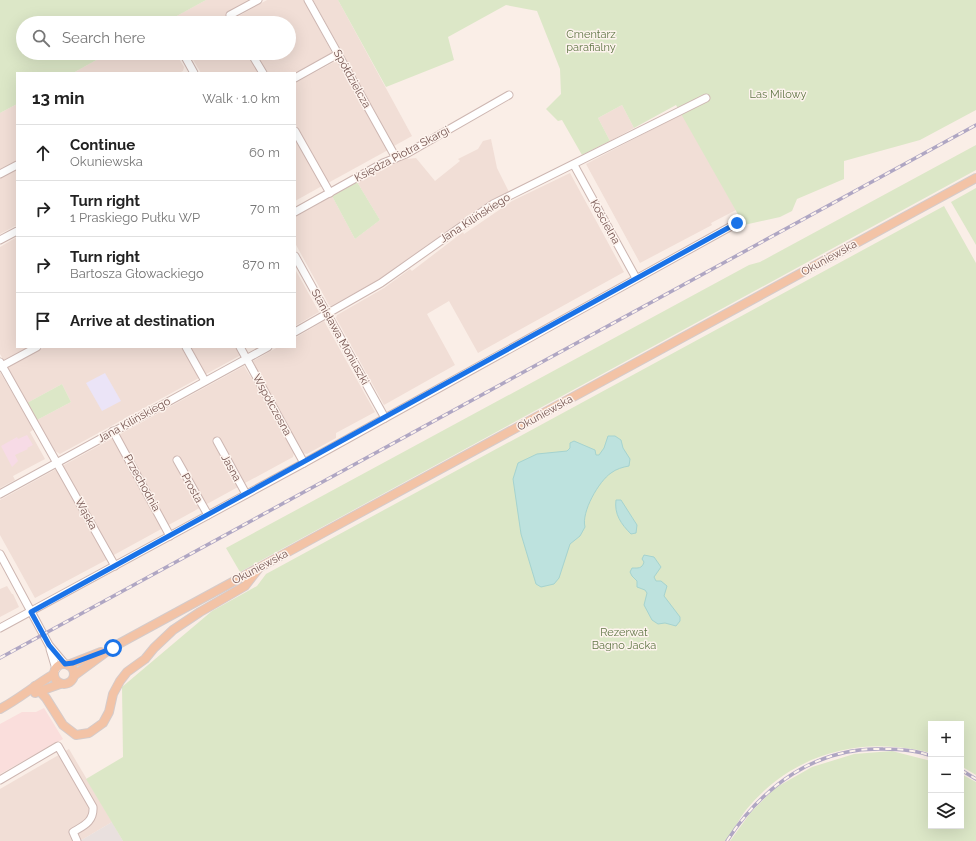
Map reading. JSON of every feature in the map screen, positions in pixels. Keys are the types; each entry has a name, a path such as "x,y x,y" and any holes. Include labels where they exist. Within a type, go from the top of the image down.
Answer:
{"main road":[{"name":"Okuniewska","path":"75,675 113,648 976,178"},
{"path":"37,689 55,712 63,726 68,730 80,736 93,731 107,717 114,691 125,674 145,659 173,630 200,612 245,586 260,568"},
{"name":"Okuniewska","path":"66,664 113,648"},
{"path":"0,709 37,689 66,664 72,668 75,675 71,682 37,689"},
{"path":"55,672 56,680 60,684"}],"street":[{"path":"230,16 258,0"},
{"name":"Spółdzielcza","path":"308,0 396,158"},
{"path":"296,77 338,54"},
{"path":"186,60 191,72"},
{"path":"255,60 262,72"},
{"name":"Księdza Piotra Skargi","path":"296,211 330,194 383,163 406,154 508,95"},
{"name":"Jana Kilińskiego","path":"296,331 381,283 493,204 706,98"},
{"path":"296,133 330,194"},
{"name":"Kościelna","path":"574,165 636,278"},
{"path":"0,174 16,166"},
{"path":"0,628 304,463 737,223"},
{"path":"0,240 16,232"},
{"name":"Stanisława Moniuszki","path":"296,258 385,418"},
{"path":"1,365 35,348"},
{"path":"187,348 205,381"},
{"name":"Współczesna","path":"240,348 304,463"},
{"name":"Jana Kilińskiego","path":"0,494 266,348"},
{"name":"Wąska","path":"1,365 115,566"},
{"name":"Przechodnia","path":"113,431 170,536"},
{"name":"Jasna","path":"217,441 246,494"},
{"name":"Prosta","path":"177,460 208,515"},
{"path":"1,557 49,645 66,664"},
{"path":"49,645 55,672"},
{"path":"0,780 58,746 93,807 93,815 90,820 73,832 77,841"}],"shaded area":[{"path":"206,0 252,0 227,16 177,16"},
{"path":"267,0 304,0 332,53 296,72 266,72 260,60 296,60 296,16 239,16"},
{"path":"313,0 338,0 412,136 394,146"},
{"path":"96,60 180,60 184,67 183,71 181,72 75,72"},
{"path":"193,60 251,60 258,72 200,72"},
{"path":"338,60 388,150 328,183 296,125 296,82"},
{"path":"16,105 16,162 0,171 0,113"},
{"path":"622,105 634,128 610,141 598,118"},
{"path":"682,114 736,210 711,223 712,225 640,263 586,164"},
{"path":"491,139 497,168 509,192 486,203 378,280 331,306 329,305 296,245 296,216 332,196 355,239 380,220 357,182 397,160 416,158 435,181 460,161 458,159 478,149 483,141"},
{"path":"296,140 322,186 296,200"},
{"path":"16,170 16,226 0,234 0,178"},
{"path":"570,173 624,272 478,353 449,301 427,314 455,365 384,405 336,318 337,315 384,288 410,269 412,271 463,232 464,234 512,201"},
{"path":"16,238 16,348 27,348 4,361 0,354 0,247"},
{"path":"296,271 319,312 296,325"},
{"path":"324,321 375,412 336,433 336,438 307,454 302,453 252,364 253,361 276,348 296,348 296,337"},
{"path":"43,348 237,348 241,355 60,454 55,451 37,420 71,402 62,384 27,403 8,369 9,366"},
{"path":"244,366 274,414 294,453 293,457 245,483 238,485 238,487 112,556 63,468 64,465"},
{"path":"0,372 34,429 30,432 45,459 13,476 15,480 0,488"},
{"path":"105,373 121,401 102,411 86,383"},
{"path":"27,435 33,445 15,455 18,461 12,467 1,446 17,437 18,439"},
{"path":"58,468 80,512 83,513 108,559 35,598 0,535 0,500"},
{"path":"7,586 13,594 19,607 0,617 0,589"},
{"path":"44,708 63,739 0,774 0,724 22,712 36,712"},
{"path":"69,749 112,822 80,841 0,841 0,789"},
{"path":"112,822 123,841 80,841"}],"green space":[{"path":"0,0 206,0 177,16 16,16 16,60 96,60 75,72 16,72 16,105 0,113"},
{"name":"Las Milowy","path":"338,0 976,0 976,110 920,140 844,161 844,179 797,199 792,211 780,217 744,225 676,105 634,128 622,105 598,118 610,141 582,155 562,120 558,121 546,109 561,94 560,69 537,11 506,5 448,37 454,60 386,87"},
{"path":"976,145 976,170 240,572 226,548 749,265 760,262"},
{"path":"357,182 380,220 355,239 332,196"},
{"path":"976,188 976,245 951,202"},
{"name":"Rezerwat Bagno Jacka","path":"944,206 976,263 976,775 964,768 964,721 928,721 928,752 905,748 879,746 854,748 830,753 807,762 785,775 765,790 746,810 727,841 123,841 86,779 123,757 122,687 212,611 257,586 266,574"},
{"path":"62,384 71,402 37,420 27,403"},
{"path":"892,751 928,760 928,829 964,829 964,776 976,782 976,841 730,841 751,812 775,788 812,767 854,754"}],"water":[{"path":"608,436 615,436 621,440 623,448 630,459 629,466 620,468 613,472 601,483 588,505 584,521 585,527 580,536 570,544 559,578 554,584 541,587 536,584 521,534 513,479 518,463 537,454 567,451 570,448 570,443 574,441 595,450 596,455 599,455 604,448"},
{"path":"616,500 621,500 637,525 636,533 631,534 621,523 616,510"},
{"path":"644,555 654,557 661,567 654,577 656,581 661,581 667,586 664,596 680,617 680,621 676,626 665,623 658,624 652,620 644,605 647,593 645,590 637,587 637,581 630,572 632,568 640,568 642,566 644,562 642,559"}],"railway":[{"path":"0,658 976,125"},
{"path":"727,841 741,821 774,788 793,774 813,763 835,755 858,750 901,750 919,752 928,755"},
{"path":"964,772 976,779"}],"route":[{"path":"113,648 88,656 80,661 68,665 65,664 49,645 31,612 304,463 737,223"}],"park label":[{"name":"Cmentarz parafialny","path":"591,40"}]}
